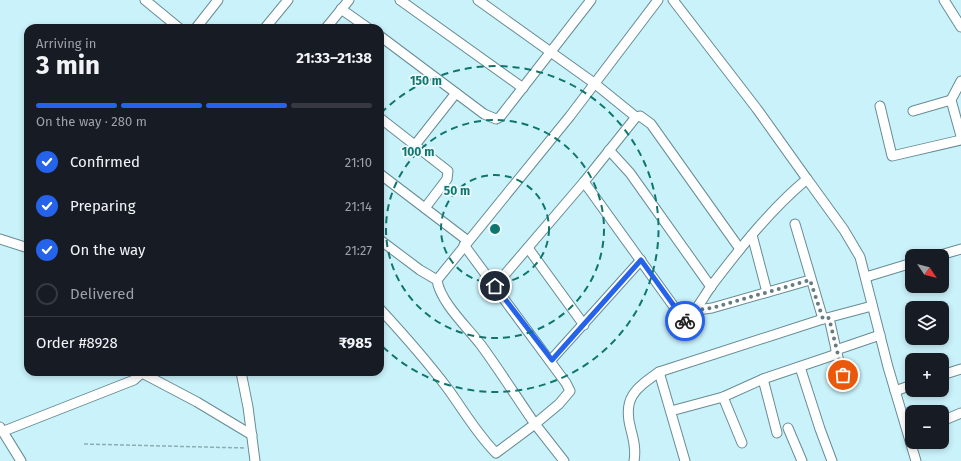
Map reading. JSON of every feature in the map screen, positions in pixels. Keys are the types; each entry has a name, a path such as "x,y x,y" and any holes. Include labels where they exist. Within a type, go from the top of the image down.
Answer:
{"street":[{"path":"145,0 174,24"},
{"path":"268,24 288,0"},
{"path":"329,24 349,0"},
{"path":"400,0 523,88"},
{"path":"478,0 594,83 636,117 640,116 651,124 740,249"},
{"path":"384,39 484,114 496,119 500,117 591,0"},
{"path":"564,461 535,424 481,346 445,300 438,287 437,280 658,0"},
{"path":"673,0 757,109 844,230 860,257 895,391 905,422"},
{"path":"944,0 961,27"},
{"path":"199,24 216,1"},
{"path":"341,9 362,24"},
{"path":"961,81 951,100 961,136"},
{"path":"415,145 456,93"},
{"path":"913,112 951,100"},
{"path":"880,106 892,156 961,140"},
{"path":"495,286 584,182 636,117"},
{"path":"384,121 448,170 447,179 425,208"},
{"path":"609,150 630,173 711,287"},
{"path":"384,177 425,208 466,243 495,286 552,360 570,391 559,404 499,457 478,433 448,390 407,338 384,313"},
{"path":"584,182 685,322 697,310 711,287 740,249 782,200 807,179"},
{"path":"795,224 810,280 826,319 846,386"},
{"path":"752,235 767,292"},
{"path":"0,239 24,247"},
{"path":"384,243 420,270 437,280"},
{"path":"528,248 584,325"},
{"path":"949,254 961,251"},
{"path":"552,360 641,260"},
{"path":"866,277 905,265"},
{"path":"697,310 712,308 810,280"},
{"path":"634,461 635,447 627,408 634,391 659,372 872,306"},
{"path":"671,411 723,397 763,380 880,336"},
{"path":"800,367 832,461"},
{"path":"949,373 961,369"},
{"path":"659,372 685,461"},
{"path":"21,461 2,429 134,380 138,376"},
{"path":"150,376 198,402 252,435"},
{"path":"242,376 248,407 255,461"},
{"path":"763,380 777,433"},
{"path":"895,391 905,387"},
{"path":"723,397 742,443"},
{"path":"949,418 961,413"},
{"path":"788,428 802,461"},
{"path":"913,449 916,461"}],"path":[{"path":"84,444 253,448"}],"way so far":[{"path":"685,321 697,310 712,308 810,280 823,319 829,318 843,375"}],"route":[{"path":"495,286 552,360 641,260 662,292 685,321"}]}
